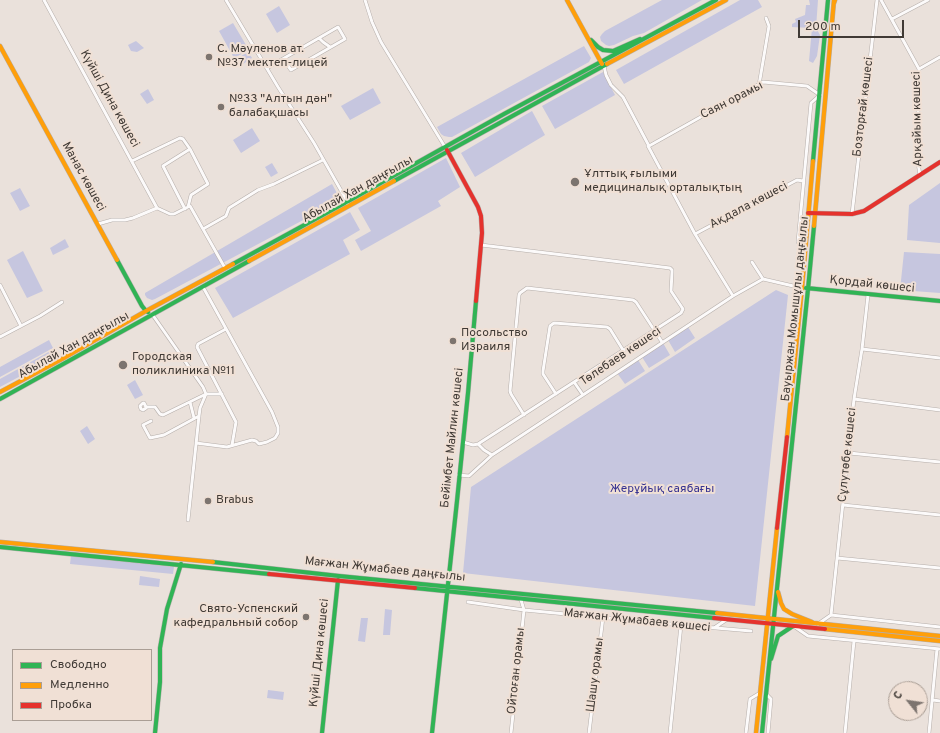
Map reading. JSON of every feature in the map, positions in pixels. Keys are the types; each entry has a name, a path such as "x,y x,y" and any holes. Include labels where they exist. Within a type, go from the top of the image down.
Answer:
{"main road":[{"path":"567,0 604,66"},
{"name":"Абылай Хан даңғылы","path":"0,392 601,61 647,38 716,0"},
{"name":"Абылай Хан даңғылы","path":"0,399 152,314 726,0"},
{"name":"Бауыржан Момышұлы даңғылы","path":"768,624 802,288 828,0"},
{"name":"Бауыржан Момышұлы даңғылы","path":"774,624 808,289 834,1"},
{"path":"588,37 598,47 604,50 613,51 635,40 647,38"},
{"name":"Манас көшесі","path":"0,46 146,311"},
{"name":"Бейімбет Майлин көшесі","path":"432,733 459,475 482,223 480,211 445,147"},
{"path":"808,213 852,214 864,211 940,162"},
{"name":"Қордай көшесі","path":"802,288 940,301"},
{"path":"146,311 152,314"},
{"name":"Мағжан Жұмабаев даңғылы","path":"0,542 774,619"},
{"name":"Мағжан Жұмабаев даңғылы","path":"0,547 338,582 446,591 521,600 774,624"},
{"path":"155,733 160,682 160,648 167,609 181,560"},
{"name":"Күйші Дина көшесі","path":"322,733 339,576"},
{"path":"777,589 784,609 816,624"},
{"path":"774,619 940,636"},
{"path":"756,733 768,624"},
{"path":"762,733 774,624 940,642"},
{"path":"769,664 778,636 794,626"}],"street":[{"name":"Күйші Дина көшесі","path":"44,0 157,208"},
{"path":"226,0 314,144 346,201 347,207"},
{"path":"365,0 372,22 381,42 445,147"},
{"name":"Бозторғай көшесі","path":"852,214 877,0"},
{"name":"Арқайым көшесі","path":"881,0 919,69 917,161 920,175"},
{"path":"892,19 928,0"},
{"path":"759,85 769,26 766,18"},
{"path":"267,68 338,27 344,39 291,70 283,59"},
{"path":"319,38 330,47"},
{"path":"919,69 940,57"},
{"path":"604,66 606,75 611,85 623,97 695,234 733,296"},
{"name":"Саян орамы","path":"649,146 763,82 807,86 820,95"},
{"path":"805,250 798,242 803,181 811,103 820,95"},
{"path":"132,161 180,138 183,139 190,149 208,184 191,195 187,208"},
{"path":"187,208 163,166 190,149"},
{"path":"203,229 226,216 229,208 258,190 274,184 323,160"},
{"name":"Ақдала көшесі","path":"695,234 798,180 803,181"},
{"path":"98,224 112,220 128,220 157,208 170,214 174,214 190,206 225,268"},
{"path":"462,442 478,444 683,311 671,291 672,270 670,268 481,244"},
{"path":"752,262 763,279 802,288"},
{"name":"Төлебаев көшесі","path":"459,475 469,476 492,455 583,394 733,296 763,279"},
{"path":"0,285 21,326"},
{"path":"196,443 227,446 252,440 259,444 275,438 278,433 278,427 275,420 203,287"},
{"path":"524,414 510,391 519,295 527,288 633,300 636,302 662,342"},
{"name":"Сұлутөбе көшесі","path":"832,615 854,399 862,349 868,295"},
{"path":"0,337 40,316 62,302"},
{"path":"152,314 203,387 206,394 200,408 188,520"},
{"path":"556,394 542,371 551,325 556,322 607,327 610,329 623,350"},
{"path":"226,329 198,344 197,347 236,422 232,445"},
{"path":"862,349 940,358"},
{"path":"574,382 583,394"},
{"path":"146,407 155,407 160,414 163,415 206,394 222,394"},
{"path":"854,399 940,410"},
{"path":"190,402 194,418"},
{"path":"151,421 143,425 150,438 164,435 199,416"},
{"path":"478,444 492,455"},
{"path":"849,453 940,462"},
{"path":"843,506 940,515"},
{"path":"838,558 940,568"},
{"path":"521,600 524,610"},
{"name":"Мағжан Жұмабаев көшесі","path":"468,602 524,610 751,631"},
{"name":"Ойтоған орамы","path":"511,733 524,610"},
{"path":"816,624 832,615 940,627"},
{"name":"Шашу орамы","path":"589,733 603,617"},
{"path":"714,628 726,620"},
{"path":"670,733 680,625"},
{"path":"794,626 808,636 939,649 929,733"},
{"path":"845,733 854,641"},
{"path":"746,733 750,699 760,692"},
{"path":"766,694 771,698 768,733"},
{"path":"933,700 940,701"}],"green space":[{"path":"662,0 702,0 644,33 609,46 601,41 600,37 605,31"},
{"path":"740,0 758,0 762,7 624,84 616,70"},
{"path":"809,0 818,0 816,28 820,35 817,56 813,63 809,61 812,28 792,27 792,24 796,22 795,19 805,15 806,5 810,5"},
{"path":"279,6 290,25 277,33 266,14"},
{"path":"233,23 249,50 234,58 219,31"},
{"path":"136,41 144,48 137,52 131,51 128,45"},
{"path":"584,46 591,58 589,62 452,137 441,134 437,127"},
{"path":"248,52 252,58 240,66 236,59"},
{"path":"603,72 615,95 555,129 542,106"},
{"path":"373,88 381,103 350,120 341,106"},
{"path":"148,89 154,100 147,104 140,94"},
{"path":"532,111 545,135 475,177 461,153"},
{"path":"252,128 260,141 241,153 233,140"},
{"path":"446,158 460,187 438,201 441,206 361,251 355,240 371,231 358,208"},
{"path":"272,163 278,173 271,177 265,167"},
{"path":"940,183 940,243 907,240 909,205"},
{"path":"332,184 339,197 337,202 155,299 152,300 147,298 145,295 145,293"},
{"path":"20,188 30,206 20,211 10,193"},
{"path":"350,212 360,230 343,240 350,254 233,318 215,288"},
{"path":"65,239 69,247 53,255 50,248"},
{"path":"23,251 43,291 27,298 7,260"},
{"path":"904,252 940,254 940,293 900,290"},
{"name":"Жерұйық саябағы","path":"776,290 788,295 755,606 463,573 471,487"},
{"path":"688,327 695,338 675,352 668,340"},
{"path":"49,340 53,348 0,377 0,367"},
{"path":"663,343 670,355 649,368 642,357"},
{"path":"54,349 58,356 0,387 0,379"},
{"path":"638,360 645,371 625,384 617,373"},
{"path":"135,380 143,395 135,399 127,385"},
{"path":"87,426 95,439 88,444 80,431"},
{"path":"71,556 174,567 173,574 70,564"},
{"path":"140,576 160,579 159,587 139,585"},
{"path":"385,609 392,610 390,635 383,635"},
{"path":"361,618 368,618 365,642 358,641"},
{"path":"268,690 284,692 283,700 267,698"}],"traffic: fast":[{"path":"233,264 504,114 716,0"},
{"path":"813,161 828,0"},
{"path":"591,40 603,50 613,51 640,39"},
{"path":"394,181 607,64"},
{"path":"762,733 814,226"},
{"path":"117,260 142,306 148,312"},
{"path":"0,399 249,261"},
{"path":"806,288 940,301"},
{"path":"432,733 457,501 476,301"},
{"path":"0,547 269,574"},
{"path":"213,562 339,576 717,613"},
{"path":"155,733 160,682 160,648 167,609 181,564"},
{"path":"322,733 338,580"},
{"path":"415,588 714,618"},
{"path":"771,659 778,636 793,626"}],"traffic: slow":[{"path":"567,0 602,64"},
{"path":"607,64 726,0"},
{"path":"814,226 834,0"},
{"path":"0,46 117,260"},
{"path":"787,437 813,161"},
{"path":"249,261 394,181"},
{"path":"0,392 233,264"},
{"path":"756,733 777,528"},
{"path":"0,542 213,562"},
{"path":"778,592 784,609 812,622"},
{"path":"717,613 940,636"},
{"path":"825,629 940,641"}],"traffic: jam":[{"path":"447,150 478,207 481,216 482,233 476,301"},
{"path":"808,213 852,214 864,211 940,162"},
{"path":"777,528 787,437"},
{"path":"269,574 415,588"},
{"path":"714,618 825,629"}],"place":[{"name":"С. Мәуленов ат. №37 мектеп-лицей","path":"209,57"},
{"name":"№33 \"Алтын дән\" балабақшасы","path":"221,107"},
{"name":"Ұлттық ғылыми медициналық орталықтың","path":"575,182"},
{"name":"Посольство Израиля","path":"453,341"},
{"name":"Городская поликлиника №11","path":"123,365"},
{"name":"Brabus","path":"208,501"},
{"name":"Свято-Успенский кафедральный собор","path":"306,617"}]}
